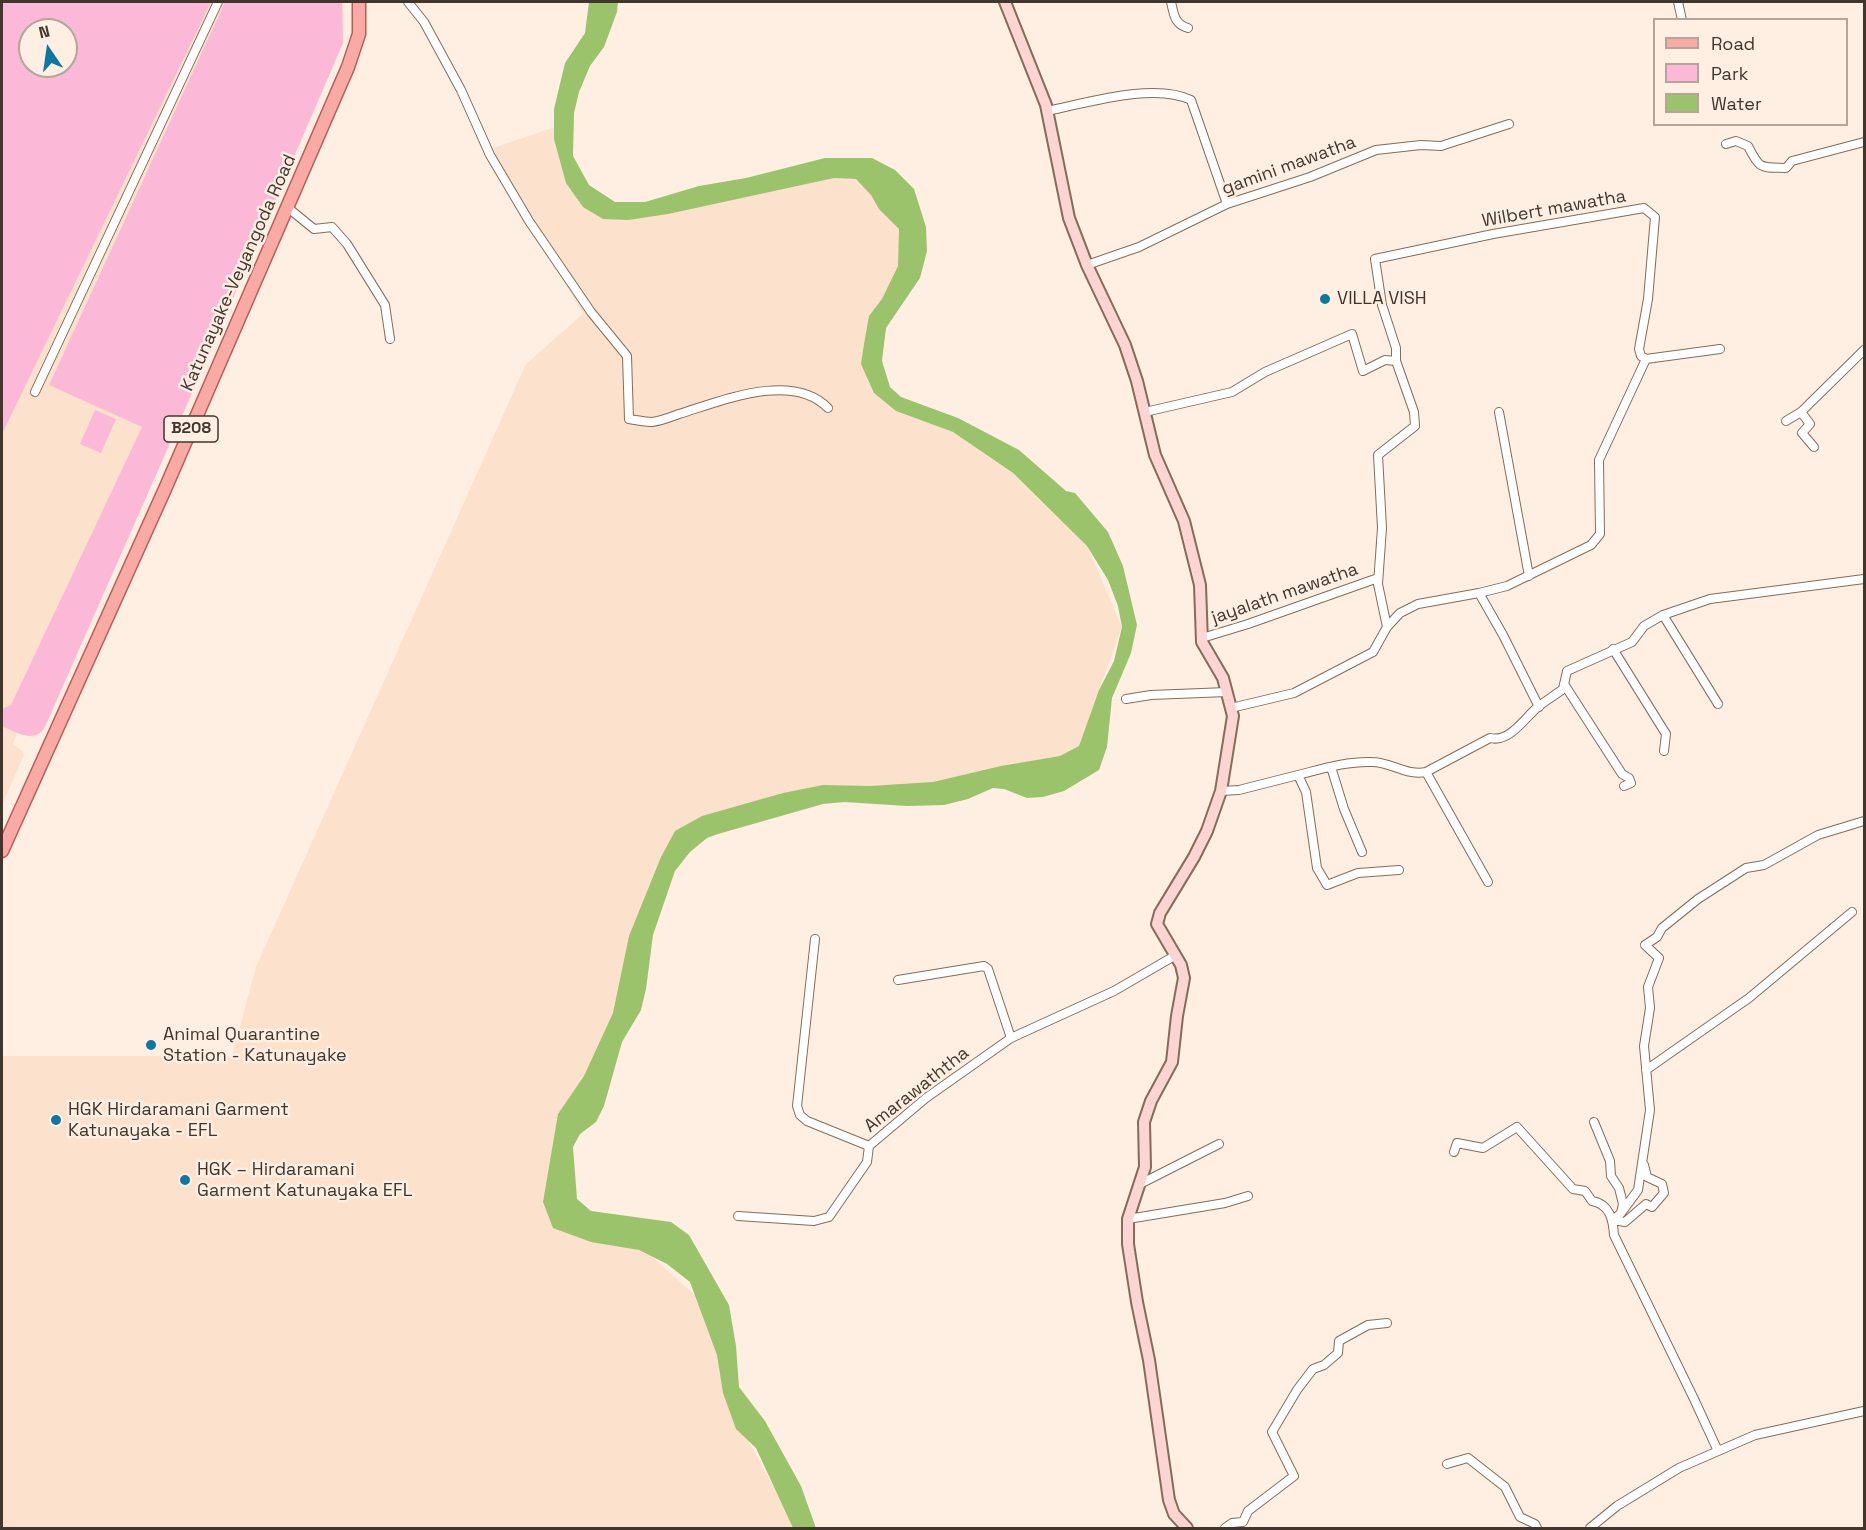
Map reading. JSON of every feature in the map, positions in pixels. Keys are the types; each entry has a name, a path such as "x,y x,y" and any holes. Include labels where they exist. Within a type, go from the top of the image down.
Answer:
{"main road":[{"name":"Katunayake-Veyangoda Road","path":"2,850 165,489 348,67 359,34 359,2"}],"street":[{"path":"35,392 218,2"},
{"path":"408,2 424,22 490,154 529,221 591,312 627,356 629,419 653,422 738,396 778,390 797,391 819,399 828,408"},
{"path":"1005,2 1047,111 1069,218 1087,265 1125,345 1137,381 1155,455 1184,520 1200,585 1202,642 1223,678 1233,716 1221,791 1207,831 1160,913 1157,924 1176,955 1184,978 1172,1062 1151,1101 1144,1122 1145,1167 1128,1219 1128,1244 1149,1359 1169,1500 1174,1514 1186,1528"},
{"path":"1171,2 1174,19 1180,26 1188,28"},
{"path":"1678,2 1682,18"},
{"path":"1047,111 1137,93 1179,95 1191,100 1227,204"},
{"name":"gamini mawatha","path":"1087,265 1139,247 1227,204 1310,177 1376,150 1421,145 1441,146 1509,124"},
{"path":"1726,144 1736,141 1748,146 1757,163 1763,167 1786,168 1792,161 1864,142"},
{"path":"287,207 314,229 332,227 347,244 384,305 390,339"},
{"name":"Wilbert mawatha","path":"1396,361 1396,348 1382,305 1375,259 1493,234 1644,208 1655,217 1648,299 1639,348 1641,356 1646,359"},
{"path":"1145,412 1232,392 1264,372 1352,334 1364,371 1385,360 1396,361 1414,412 1415,426 1378,455 1382,528 1378,578 1387,627"},
{"path":"1231,708 1294,693 1373,652 1387,627 1400,613 1418,604 1507,586 1591,545 1600,534 1599,460 1646,359 1720,349"},
{"path":"1786,421 1801,412 1864,350"},
{"path":"1498,412 1529,576"},
{"path":"1801,412 1810,424 1802,433 1814,447"},
{"name":"jayalath mawatha","path":"1202,638 1378,578"},
{"path":"1221,791 1239,790 1331,767 1373,761 1416,774 1426,772 1490,738 1497,740 1511,733 1563,689 1567,672 1632,642 1644,626 1663,615 1710,599 1864,579"},
{"path":"1479,593 1539,707"},
{"path":"1663,615 1718,704"},
{"path":"1613,649 1666,734 1664,751"},
{"path":"1564,684 1622,774 1629,778 1631,783 1624,786"},
{"path":"1126,699 1151,695 1227,692"},
{"path":"1331,767 1344,809 1362,852"},
{"path":"1426,772 1488,882"},
{"path":"1298,775 1306,792 1317,868 1327,885 1358,873 1399,870"},
{"path":"1614,1220 1622,1213 1638,1190 1642,1151 1650,1110 1644,1046 1650,1008 1648,987 1659,958 1645,945 1657,937 1662,928 1698,899 1746,868 1764,865 1818,835 1864,821"},
{"path":"1646,1070 1749,998 1852,912"},
{"name":"Amarawaththa","path":"815,939 797,1106 800,1115 807,1121 869,1146 926,1098 1011,1038 1114,991 1176,955"},
{"path":"898,980 984,966 988,969 1011,1038"},
{"path":"1594,1122 1610,1161 1611,1176 1619,1188 1623,1204 1622,1213"},
{"path":"1454,1152 1457,1143 1483,1148 1517,1126 1573,1189 1585,1191 1592,1201 1599,1202 1608,1211 1614,1220 1614,1235 1718,1451"},
{"path":"1140,1184 1219,1144"},
{"path":"738,1216 814,1221 829,1217 867,1162 869,1146"},
{"path":"1614,1220 1626,1222 1646,1204 1652,1208 1664,1193 1662,1184 1647,1177 1642,1151"},
{"path":"1128,1219 1225,1203 1248,1196"},
{"path":"1225,1528 1232,1523 1244,1522 1248,1511 1294,1476 1272,1432 1297,1390 1313,1369 1324,1365 1338,1353 1339,1341 1368,1325 1387,1323"},
{"path":"1590,1528 1617,1506 1679,1468 1755,1435 1864,1411"},
{"path":"1447,1464 1468,1458 1505,1487 1520,1517 1535,1524 1537,1528"}],"shaded area":[{"path":"2,2 342,2 343,43 42,733 33,737 17,733 13,744 24,755 2,805"},
{"path":"564,124 563,155 603,219 834,178 869,180 901,214 898,266 864,344 896,411 953,432 1012,473 1087,546 1122,627 1079,746 1021,778 783,793 675,831 618,1029 560,1152 557,1214 651,1256 714,1312 726,1400 796,1528 2,1528 2,1056 232,1056 256,967 526,364 583,314 490,149"}],"green space":[{"path":"2,2 211,2 2,434"},
{"path":"225,2 342,2 343,43 44,729 34,735 24,735 2,726 2,709 11,705 142,427 49,385"},
{"path":"95,410 116,419 101,453 80,444"}],"water":[{"path":"589,2 618,2 617,12 604,47 590,66 579,92 574,113 573,156 589,185 615,202 645,202 699,186 746,178 825,158 872,158 895,170 914,189 926,227 927,251 920,278 886,328 882,361 890,387 901,397 958,418 1019,450 1066,491 1075,493 1108,532 1123,566 1137,625 1131,653 1112,698 1107,747 1099,770 1064,791 1043,797 1027,798 1004,789 993,788 968,799 944,805 907,806 844,802 823,804 718,834 707,838 690,852 675,871 653,935 641,1010 622,1042 604,1106 596,1122 580,1134 573,1147 577,1199 591,1211 671,1222 689,1235 729,1305 736,1346 739,1387 765,1421 801,1486 816,1528 793,1528 756,1448 736,1429 723,1393 717,1355 690,1282 667,1264 639,1250 591,1242 553,1228 543,1202 558,1114 584,1076 613,1013 629,936 661,857 675,831 702,816 783,793 823,785 870,786 933,782 1001,766 1060,756 1079,746 1099,690 1114,661 1122,627 1118,606 1108,580 1087,546 1013,473 953,432 896,411 874,393 861,364 864,344 869,316 882,299 898,266 899,229 879,209 871,195 856,179 834,178 668,214 628,220 603,219 583,207 566,183 554,139 554,109 565,63 585,33"}],"place":[{"name":"VILLA VISH","path":"1325,299"},
{"name":"Animal Quarantine Station - Katunayake","path":"151,1045"},
{"name":"HGK Hirdaramani Garment Katunayaka - EFL","path":"56,1120"},
{"name":"HGK – Hirdaramani Garment Katunayaka EFL","path":"185,1180"}]}
